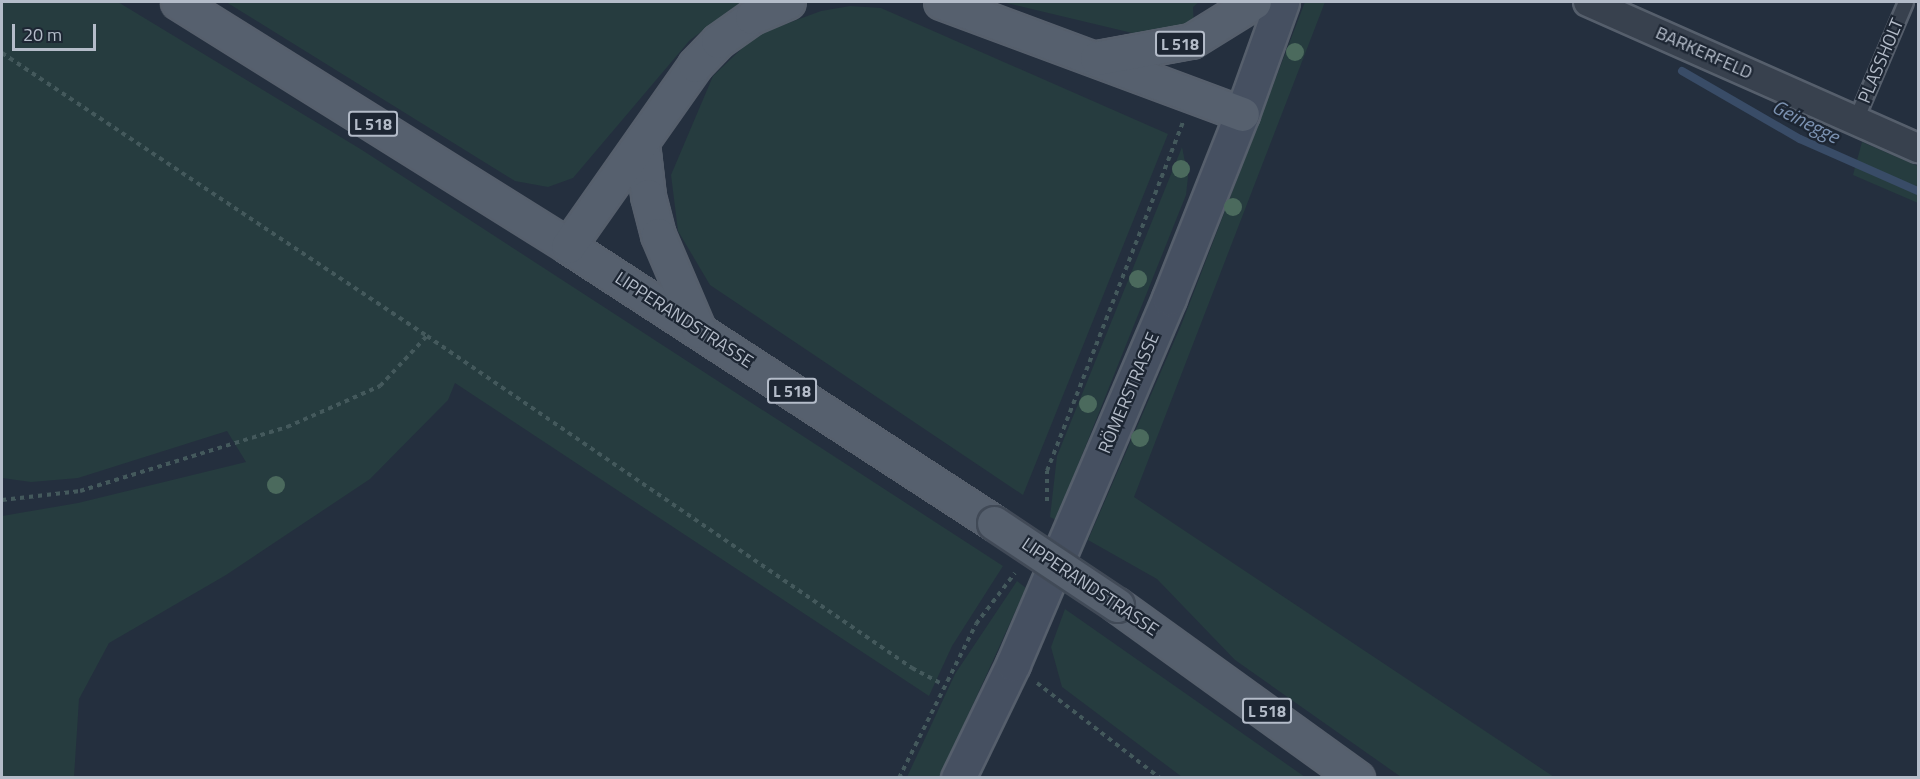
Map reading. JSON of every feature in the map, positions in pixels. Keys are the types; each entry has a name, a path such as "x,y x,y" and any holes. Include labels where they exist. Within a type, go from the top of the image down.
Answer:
{"main road":[{"name":"LIPPERANDSTRASSE","path":"178,2 568,246 994,523 1117,605 1357,777"},
{"path":"568,246 695,65 718,41 752,17 788,2"},
{"name":"L 518","path":"941,2 1242,114"},
{"name":"L 518","path":"1095,58 1191,41 1254,2"},
{"name":"RÖMERSTRASSE","path":"958,777 1013,664 1242,114 1282,2"},
{"path":"642,142 648,196 658,236 699,330"}],"street":[{"name":"BARKERFELD","path":"1588,2 1918,147"}],"lane":[{"name":"PLASSHOLT","path":"1856,120 1906,2"}],"path":[{"path":"2,53 427,336 912,668 942,684"},
{"path":"1047,508 1047,471 1194,96"},
{"path":"2,500 80,491 287,427 380,386 427,336"},
{"path":"899,777 942,684 976,624 1019,565"},
{"path":"1013,664 1160,777"}],"green space":[{"path":"2,2 118,2 362,150 1003,566 952,646 929,696 455,383 448,400 370,479 226,575 109,643 79,699 74,777 2,777 2,516 78,503 246,462 227,431 78,478 31,482 2,478"},
{"path":"226,2 742,2 690,40 573,178 548,187 515,181"},
{"path":"1002,2 1199,2 1193,7 1194,27 1149,37"},
{"path":"1305,2 1325,2 1134,497 1554,777 1401,777 1235,660 1157,579 1088,540 1182,323"},
{"path":"850,6 881,8 1168,134 1023,495 710,285 678,231 671,175 713,76 756,35 821,11"},
{"path":"1862,142 1918,166 1918,203 1853,175"},
{"path":"1182,147 1188,177 1186,195 1056,520 1050,517 1057,456"},
{"path":"1017,581 1026,588 940,777 907,777 955,674"},
{"path":"1065,609 1305,777 1182,777 1062,687 1051,647"}],"waterway":[{"name":"Geinegge","path":"1682,71 1800,139 1918,191"}]}
